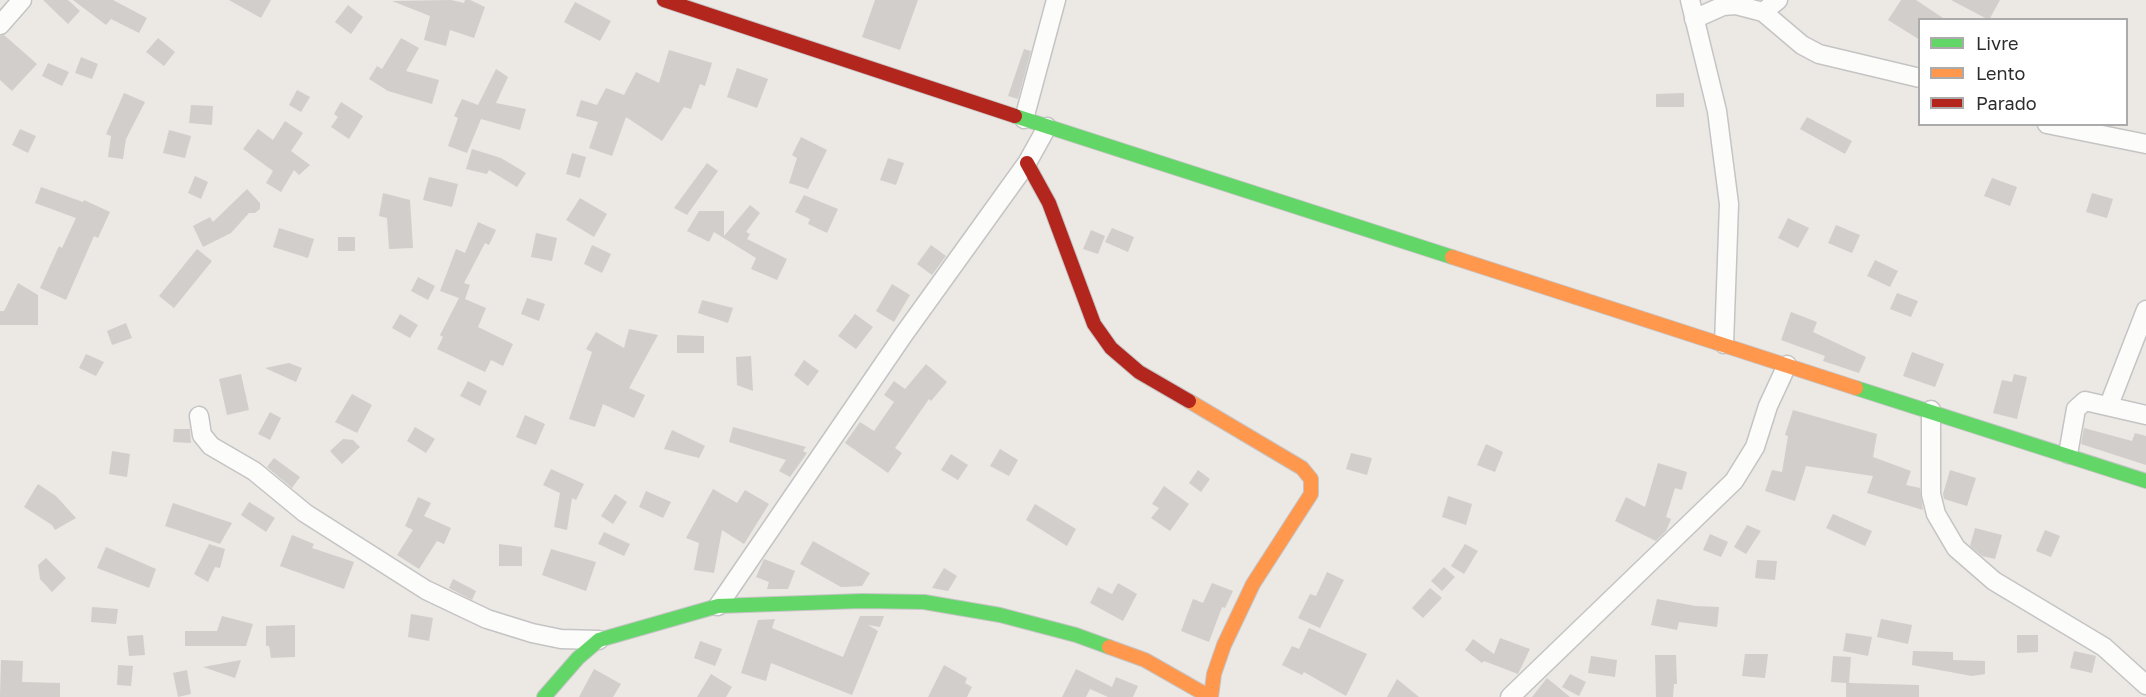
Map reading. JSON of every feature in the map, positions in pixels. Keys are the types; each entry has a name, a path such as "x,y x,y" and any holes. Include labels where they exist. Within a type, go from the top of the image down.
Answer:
{"street":[{"path":"0,25 22,0"},
{"path":"664,0 1047,127 2146,481"},
{"path":"1024,119 1056,0"},
{"path":"1690,0 1718,111 1729,204 1724,344"},
{"path":"1763,12 1778,0"},
{"path":"1694,20 1723,6 1736,5 1763,12 1802,45 1819,54 1918,78"},
{"path":"2057,126 2146,144"},
{"path":"718,606 904,334 1027,163 1047,127"},
{"path":"199,416 202,435 211,446 254,471 305,513 426,590 487,619 531,633 561,639 599,640 718,606 862,601 924,602 1000,615 1076,635 1145,660 1210,697 1214,674 1224,645 1253,584 1311,494 1311,479 1302,468 1139,372 1111,348 1094,324 1081,295 1049,203 1027,163"},
{"path":"2109,405 2146,310"},
{"path":"1516,695 1734,481 1755,447 1768,406 1787,365"},
{"path":"2068,454 2076,409 2085,401 2146,415"},
{"path":"1931,410 1931,494 1936,514 1956,548 1994,581 2104,647 2146,685"},
{"path":"544,697 578,658 599,640"}],"building":[{"path":"43,0 68,0 80,11 68,24"},
{"path":"73,0 113,0 147,18 139,33 111,19 106,25"},
{"path":"229,0 271,0 261,18"},
{"path":"451,0 464,3 465,0 470,0 485,7 474,38 450,30 446,46 424,40 430,16 392,1"},
{"path":"875,0 918,0 900,50 862,37"},
{"path":"1901,0 1916,0 1943,18 1918,18 1918,39 1888,20"},
{"path":"1951,0 2000,0 1990,18 1985,18"},
{"path":"575,2 611,21 600,41 564,22"},
{"path":"348,5 363,17 351,34 335,22"},
{"path":"4,35 37,64 12,91 0,80 0,36"},
{"path":"158,38 175,52 164,66 146,52"},
{"path":"401,38 419,48 406,71 439,80 432,104 388,91 369,79 377,66 382,69"},
{"path":"1024,49 1031,51 1018,99 1008,96"},
{"path":"669,50 712,63 705,86 700,84 691,109 684,107 662,141 626,117 612,156 589,148 598,122 576,116 581,100 597,105 606,88 624,95 636,72 659,83"},
{"path":"81,57 98,64 92,79 75,73"},
{"path":"48,63 69,72 62,86 42,76"},
{"path":"737,68 768,79 757,108 727,97"},
{"path":"496,69 508,77 496,103 526,109 520,130 481,119 467,153 448,146 458,118 454,116 462,99 478,105"},
{"path":"297,90 310,97 301,112 289,105"},
{"path":"124,93 145,102 126,139 123,159 108,157 111,136 106,134"},
{"path":"1684,93 1684,107 1656,107 1656,94"},
{"path":"341,102 363,116 349,139 331,127 338,117 334,114"},
{"path":"191,105 213,106 212,125 189,123"},
{"path":"1807,117 1852,141 1845,154 1800,129"},
{"path":"285,121 303,133 291,151 310,165 299,175 294,170 281,192 266,183 273,171 243,149 258,129 273,140"},
{"path":"20,129 36,136 28,153 12,145"},
{"path":"169,130 191,136 185,158 163,153"},
{"path":"801,137 827,150 808,189 789,183 797,158 792,155"},
{"path":"472,149 501,158 526,173 517,187 489,170 487,174 466,169"},
{"path":"572,153 586,157 580,178 566,174"},
{"path":"888,158 904,163 896,185 880,180"},
{"path":"707,163 718,171 687,215 674,208"},
{"path":"195,176 208,182 201,199 188,193"},
{"path":"429,177 458,184 452,207 423,200"},
{"path":"1992,178 2017,187 2010,206 1984,196"},
{"path":"41,187 83,202 84,200 110,212 98,238 94,236 66,300 40,288 59,246 62,248 76,218 35,203"},
{"path":"247,189 260,203 260,209 255,213 249,213 231,233 203,247 193,226 210,217 213,222"},
{"path":"383,193 410,200 413,248 389,249 387,218 379,216"},
{"path":"2092,193 2113,199 2107,218 2086,212"},
{"path":"804,195 838,209 827,233 808,224 810,219 795,212"},
{"path":"580,198 607,214 594,237 566,220"},
{"path":"750,205 760,213 746,232 750,234 747,239 787,259 777,280 751,269 756,258 714,232 709,242 687,231 699,211 724,211 724,236"},
{"path":"1788,218 1809,228 1798,248 1778,238"},
{"path":"478,222 496,230 489,245 485,243 464,283 470,285 465,299 486,308 478,327 513,344 503,366 491,360 485,372 437,349 443,337 440,335 459,298 440,291 456,249 465,253"},
{"path":"1836,225 1860,235 1852,253 1828,243"},
{"path":"279,228 314,239 308,258 273,247"},
{"path":"1112,228 1134,237 1128,252 1105,242"},
{"path":"1091,230 1105,236 1098,254 1083,249"},
{"path":"536,233 557,238 552,261 531,257"},
{"path":"338,237 355,237 355,251 338,251"},
{"path":"592,245 611,254 602,273 584,264"},
{"path":"931,245 946,256 932,275 917,264"},
{"path":"197,249 212,261 174,308 159,296"},
{"path":"1875,260 1898,271 1890,287 1867,276"},
{"path":"418,277 435,286 428,300 411,291"},
{"path":"18,283 38,295 38,325 0,325 0,311 4,311"},
{"path":"892,284 910,295 894,322 876,311"},
{"path":"1897,293 1918,301 1911,317 1890,309"},
{"path":"527,298 545,304 539,321 521,314"},
{"path":"702,300 733,308 728,323 698,313"},
{"path":"1791,312 1817,322 1813,332 1866,357 1859,373 1823,361 1825,356 1781,340"},
{"path":"400,314 418,325 410,338 392,328"},
{"path":"855,314 873,327 856,349 838,336"},
{"path":"126,323 132,338 112,345 107,331"},
{"path":"629,329 658,335 629,388 645,395 634,418 603,404 595,427 569,419 592,352 586,349 596,332 624,348"},
{"path":"677,335 704,336 704,353 677,353"},
{"path":"1912,352 1944,364 1935,387 1903,376"},
{"path":"86,354 104,362 96,376 79,368"},
{"path":"751,356 753,391 737,385 736,357"},
{"path":"804,360 819,371 808,386 794,375"},
{"path":"289,363 302,368 296,382 265,368"},
{"path":"926,364 947,382 931,401 929,399 895,448 902,453 888,473 845,443 860,422 874,431 894,402 884,395 894,381 905,389"},
{"path":"241,374 249,410 227,415 219,379"},
{"path":"2014,374 2027,377 2017,419 1993,413 2002,380 2012,382"},
{"path":"468,381 487,391 480,406 460,396"},
{"path":"352,394 372,405 357,433 335,422"},
{"path":"1793,410 1877,434 1873,457 1911,471 1906,485 1920,488 1923,510 1867,493 1873,476 1806,466 1795,501 1765,491 1772,470 1782,472 1788,436 1785,435"},
{"path":"270,412 281,418 270,440 258,434"},
{"path":"525,415 545,424 536,445 516,437"},
{"path":"415,427 435,439 426,453 407,441"},
{"path":"733,427 806,447 803,451 807,453 790,477 779,471 786,460 729,442"},
{"path":"2084,428 2132,441 2135,433 2146,436 2146,465 2081,444"},
{"path":"174,429 190,429 191,443 173,442"},
{"path":"672,430 705,446 699,458 664,449"},
{"path":"343,439 353,440 360,447 342,464 330,451"},
{"path":"1486,444 1503,452 1495,472 1477,465"},
{"path":"1000,449 1018,460 1009,476 990,466"},
{"path":"112,451 130,454 127,477 109,474"},
{"path":"1351,453 1372,458 1367,475 1346,469"},
{"path":"951,454 968,465 958,480 941,470"},
{"path":"274,458 300,477 292,488 267,467"},
{"path":"1658,463 1687,472 1682,490 1675,488 1666,517 1671,519 1666,531 1656,541 1615,521 1626,497 1645,507"},
{"path":"551,469 584,484 576,500 572,498 567,530 554,527 560,493 543,485"},
{"path":"1198,470 1210,479 1201,492 1189,483"},
{"path":"1950,470 1976,478 1967,506 1944,499 1943,494"},
{"path":"38,484 56,496 76,518 55,530 52,525 24,507"},
{"path":"1164,486 1189,504 1170,531 1151,518 1159,508 1152,504"},
{"path":"713,489 737,503 745,490 769,504 744,544 722,530 714,573 694,570 699,543 686,538"},
{"path":"646,491 671,502 663,518 639,507"},
{"path":"615,494 627,502 613,524 601,516"},
{"path":"1448,496 1472,504 1466,525 1442,517"},
{"path":"418,497 431,503 424,516 451,528 444,544 437,541 419,569 397,555 413,530 405,526"},
{"path":"249,502 275,518 266,532 241,515"},
{"path":"173,503 232,523 220,544 165,526"},
{"path":"1035,504 1076,529 1067,546 1026,520"},
{"path":"1833,514 1872,531 1865,546 1826,528"},
{"path":"1747,525 1761,531 1746,554 1734,547"},
{"path":"1975,528 2002,535 1995,559 1982,556 1970,546"},
{"path":"2045,530 2060,536 2051,557 2036,551"},
{"path":"604,532 630,544 624,556 598,544"},
{"path":"1710,534 1728,542 1721,557 1703,550"},
{"path":"292,535 314,544 312,548 354,562 344,589 280,566"},
{"path":"813,541 870,573 862,586 841,587 800,564"},
{"path":"209,544 225,549 220,568 215,567 208,582 194,574"},
{"path":"499,544 522,547 522,566 499,566"},
{"path":"1465,544 1478,551 1464,574 1451,566"},
{"path":"106,547 156,569 149,588 97,568"},
{"path":"551,549 596,562 586,591 542,575"},
{"path":"46,558 66,578 52,592 40,579 38,565"},
{"path":"764,559 795,571 788,589 767,589 769,582 756,577"},
{"path":"1757,560 1777,561 1775,580 1755,578"},
{"path":"1444,567 1455,577 1442,591 1431,581"},
{"path":"944,568 957,576 948,591 932,588"},
{"path":"1327,572 1344,580 1320,628 1298,618 1310,594 1316,596"},
{"path":"453,579 476,591 472,600 449,588"},
{"path":"1118,583 1137,594 1123,621 1090,603 1098,587 1112,594"},
{"path":"1212,583 1233,591 1225,608 1222,607 1209,642 1181,631 1193,599 1203,603"},
{"path":"1430,588 1442,598 1423,618 1412,608"},
{"path":"1657,599 1696,606 1719,607 1717,627 1679,622 1677,630 1651,625"},
{"path":"92,607 118,609 116,624 91,622"},
{"path":"411,614 433,618 429,641 408,637"},
{"path":"222,616 253,624 246,646 185,646 185,631 217,631"},
{"path":"860,616 884,616 880,627 868,625 878,631 852,695 771,663 766,681 741,673 758,620 775,619 772,628 843,657"},
{"path":"1881,619 1912,625 1908,644 1877,637"},
{"path":"295,625 295,657 271,658 269,646 266,646 266,626"},
{"path":"1309,628 1367,654 1346,696 1304,672 1302,675 1282,665 1292,646 1299,649"},
{"path":"1846,633 1872,637 1868,656 1843,651"},
{"path":"143,635 145,655 129,656 127,636"},
{"path":"2017,635 2038,635 2038,652 2017,653"},
{"path":"1500,638 1530,649 1518,674 1484,661 1482,663 1465,650 1473,639 1494,654"},
{"path":"700,641 722,649 715,666 694,658"},
{"path":"1913,651 1953,652 1953,660 1985,661 1985,674 1972,676 1912,665"},
{"path":"2074,651 2096,656 2092,673 2070,668"},
{"path":"1745,654 1768,654 1765,678 1742,676"},
{"path":"1655,655 1676,655 1677,684 1674,684 1673,697 1656,697"},
{"path":"1591,656 1617,660 1615,677 1588,673"},
{"path":"1833,656 1851,657 1849,683 1919,685 1919,697 1846,697 1846,683 1831,682"},
{"path":"1,660 23,661 22,682 60,683 60,697 0,697"},
{"path":"241,660 235,678 203,667"},
{"path":"118,665 133,666 131,686 117,685"},
{"path":"944,665 967,678 965,683 972,687 967,697 928,697"},
{"path":"594,669 621,684 613,697 579,697"},
{"path":"1076,669 1112,687 1116,677 1138,686 1133,697 1108,697 1090,689 1086,697 1062,697"},
{"path":"187,670 191,694 178,697 173,673"},
{"path":"711,674 732,687 726,697 697,697"},
{"path":"1570,674 1586,682 1579,696 1562,687"},
{"path":"1547,678 1570,697 1532,697"},
{"path":"1397,679 1419,697 1387,697"}],"traffic: fast":[{"path":"1015,116 1452,257"},
{"path":"1856,388 2146,481"},
{"path":"544,697 578,658 599,640 718,606 862,601 924,602 1000,615 1076,635 1109,647"}],"traffic: slow":[{"path":"1452,257 1856,388"},
{"path":"1189,401 1302,468 1311,479 1311,494 1253,584 1224,645 1214,674 1211,697"},
{"path":"1109,647 1145,660 1210,697"}],"traffic: jam":[{"path":"664,0 1015,116"},
{"path":"1027,163 1049,203 1094,324 1111,348 1139,372 1189,401"}]}
